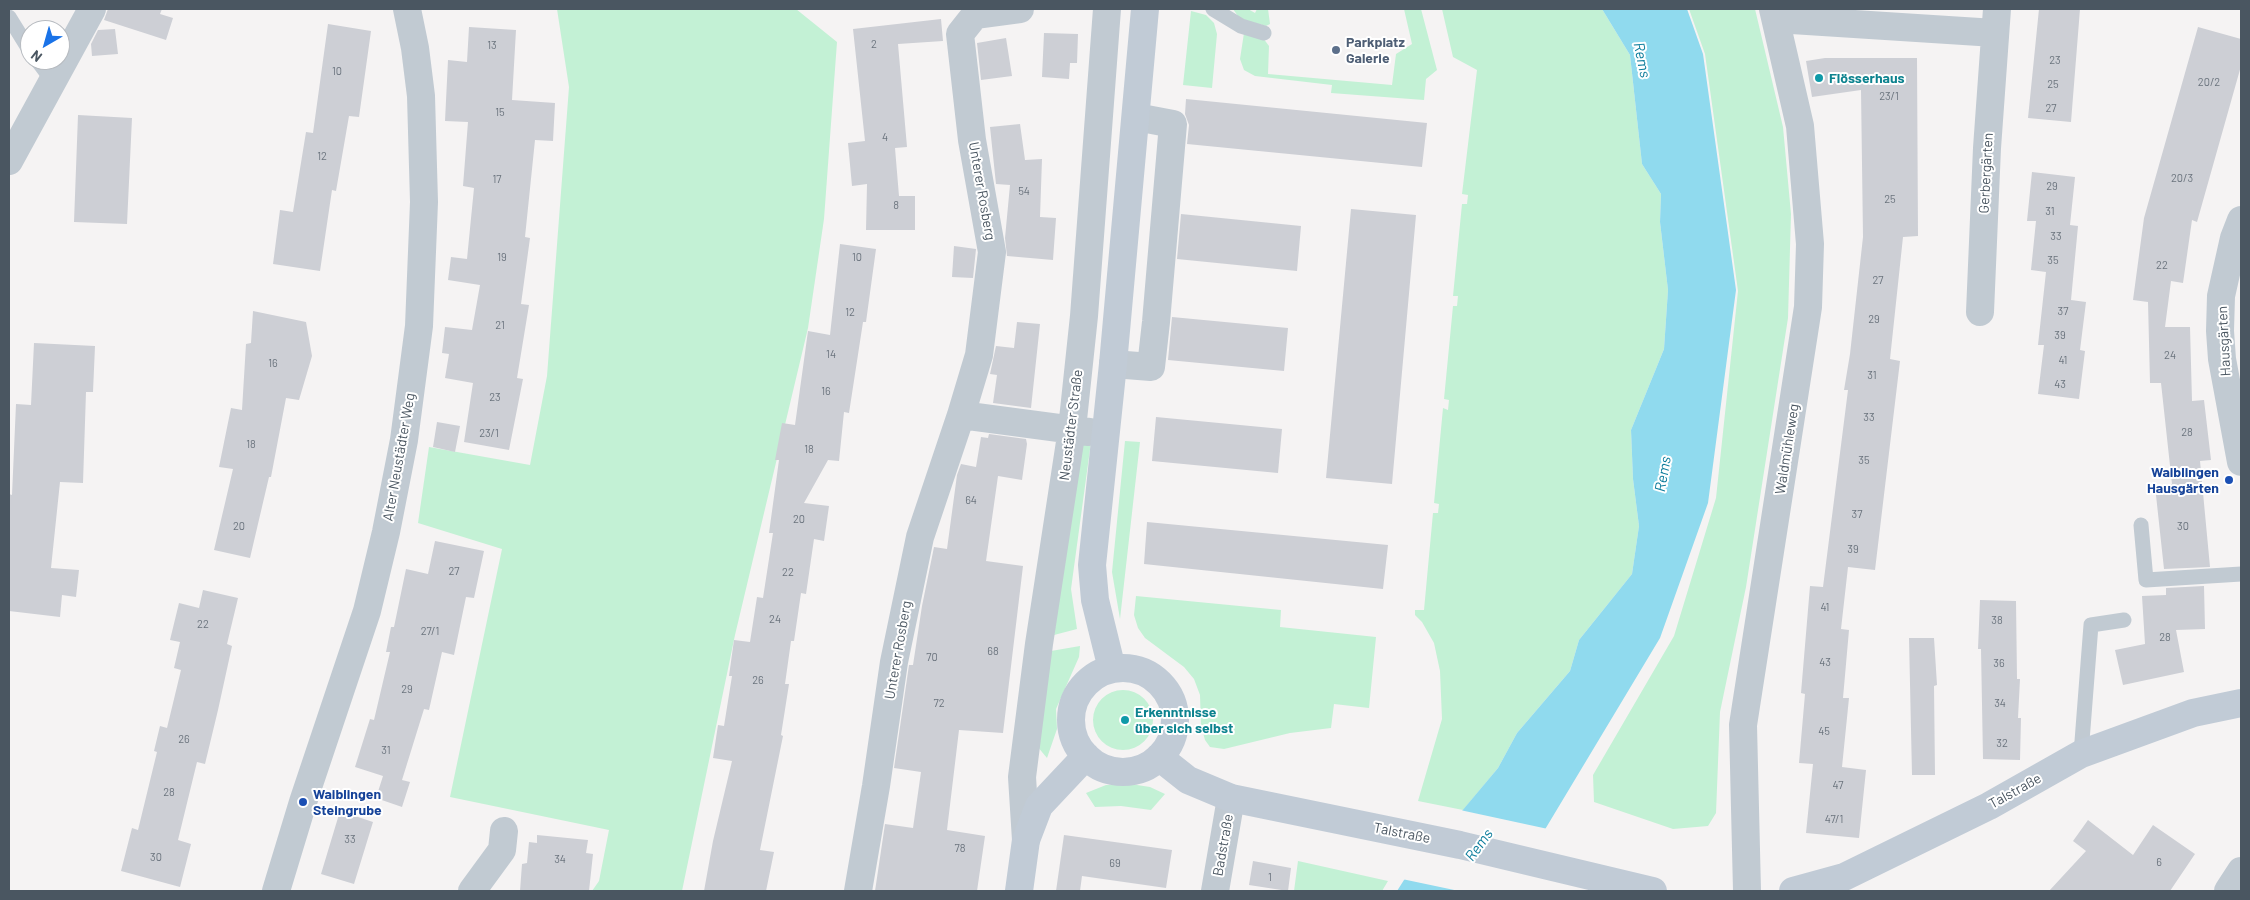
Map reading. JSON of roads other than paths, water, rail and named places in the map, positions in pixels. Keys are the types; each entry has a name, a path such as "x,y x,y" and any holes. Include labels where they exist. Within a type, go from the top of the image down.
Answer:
{"street":[{"path":"70,37 92,9"},
{"name":"Alter Neustädter Weg","path":"276,891 303,802 366,611 386,532 404,440 419,326 424,202 421,96 415,48 407,9"},
{"name":"Unterer Rosberg","path":"858,891 894,662 920,537 979,355 992,252 972,140 960,34 976,15 1020,9"},
{"name":"Neustädter Straße","path":"1019,891 1026,840 1022,777 1039,644 1072,430 1084,316 1107,9"},
{"path":"1112,669 1095,600 1092,565 1113,364 1145,9"},
{"name":"Gerbergärten","path":"1775,14 1996,21 1987,148 1980,312"},
{"name":"Waldmühleweg","path":"1747,891 1743,725 1808,307 1810,244 1800,126 1775,14"},
{"path":"9,161 44,70"},
{"path":"1113,364 1151,367 1156,322 1173,124 1136,117"},
{"name":"Hausgärten","path":"2241,220 2234,238 2221,296 2220,332 2222,359 2241,462"},
{"path":"961,415 1105,434"},
{"path":"1124,668 1141,671 1156,679 1167,692 1174,707 1175,724 1171,740 1159,757 1150,765 1134,771 1117,771 1100,767 1086,756 1076,742 1071,725 1072,707 1079,691 1091,678 1112,669 1124,668"},
{"name":"Talstraße","path":"1794,891 1844,877 1989,806 2081,754 2193,713 2241,703"},
{"name":"Neustädter Straße","path":"1026,840 1039,806 1086,756"},
{"name":"Talstraße","path":"1159,757 1188,780 1231,798 1460,845 1653,891"},
{"name":"Badstraße","path":"1215,891 1231,798"},
{"path":"472,891 502,850 504,831"},
{"path":"2228,891 2241,871"}],"lane":[{"path":"1217,10 1241,26 1264,34"},
{"path":"9,17 20,35"},
{"path":"2141,526 2146,580 2241,574"},
{"path":"2081,754 2091,625 2124,620"}],"water":[{"name":"Rems","path":"1602,9 1687,9 1703,54 1736,290 1708,503 1660,638 1508,891 1397,891 1404,880 1498,768 1517,733 1570,671 1579,640 1632,574 1639,526 1633,479 1631,430 1664,349 1668,290 1660,222 1661,194 1642,164 1630,55"}],"place":[{"name":"Parkplatz Galerie","path":"1336,50"},
{"name":"Flösserhaus","path":"1819,78"},
{"name":"Waiblingen Hausgärten","path":"2229,480"},
{"name":"Erkenntnisse über sich selbst","path":"1125,720"},
{"name":"Waiblingen Steingrube","path":"303,802"}]}
